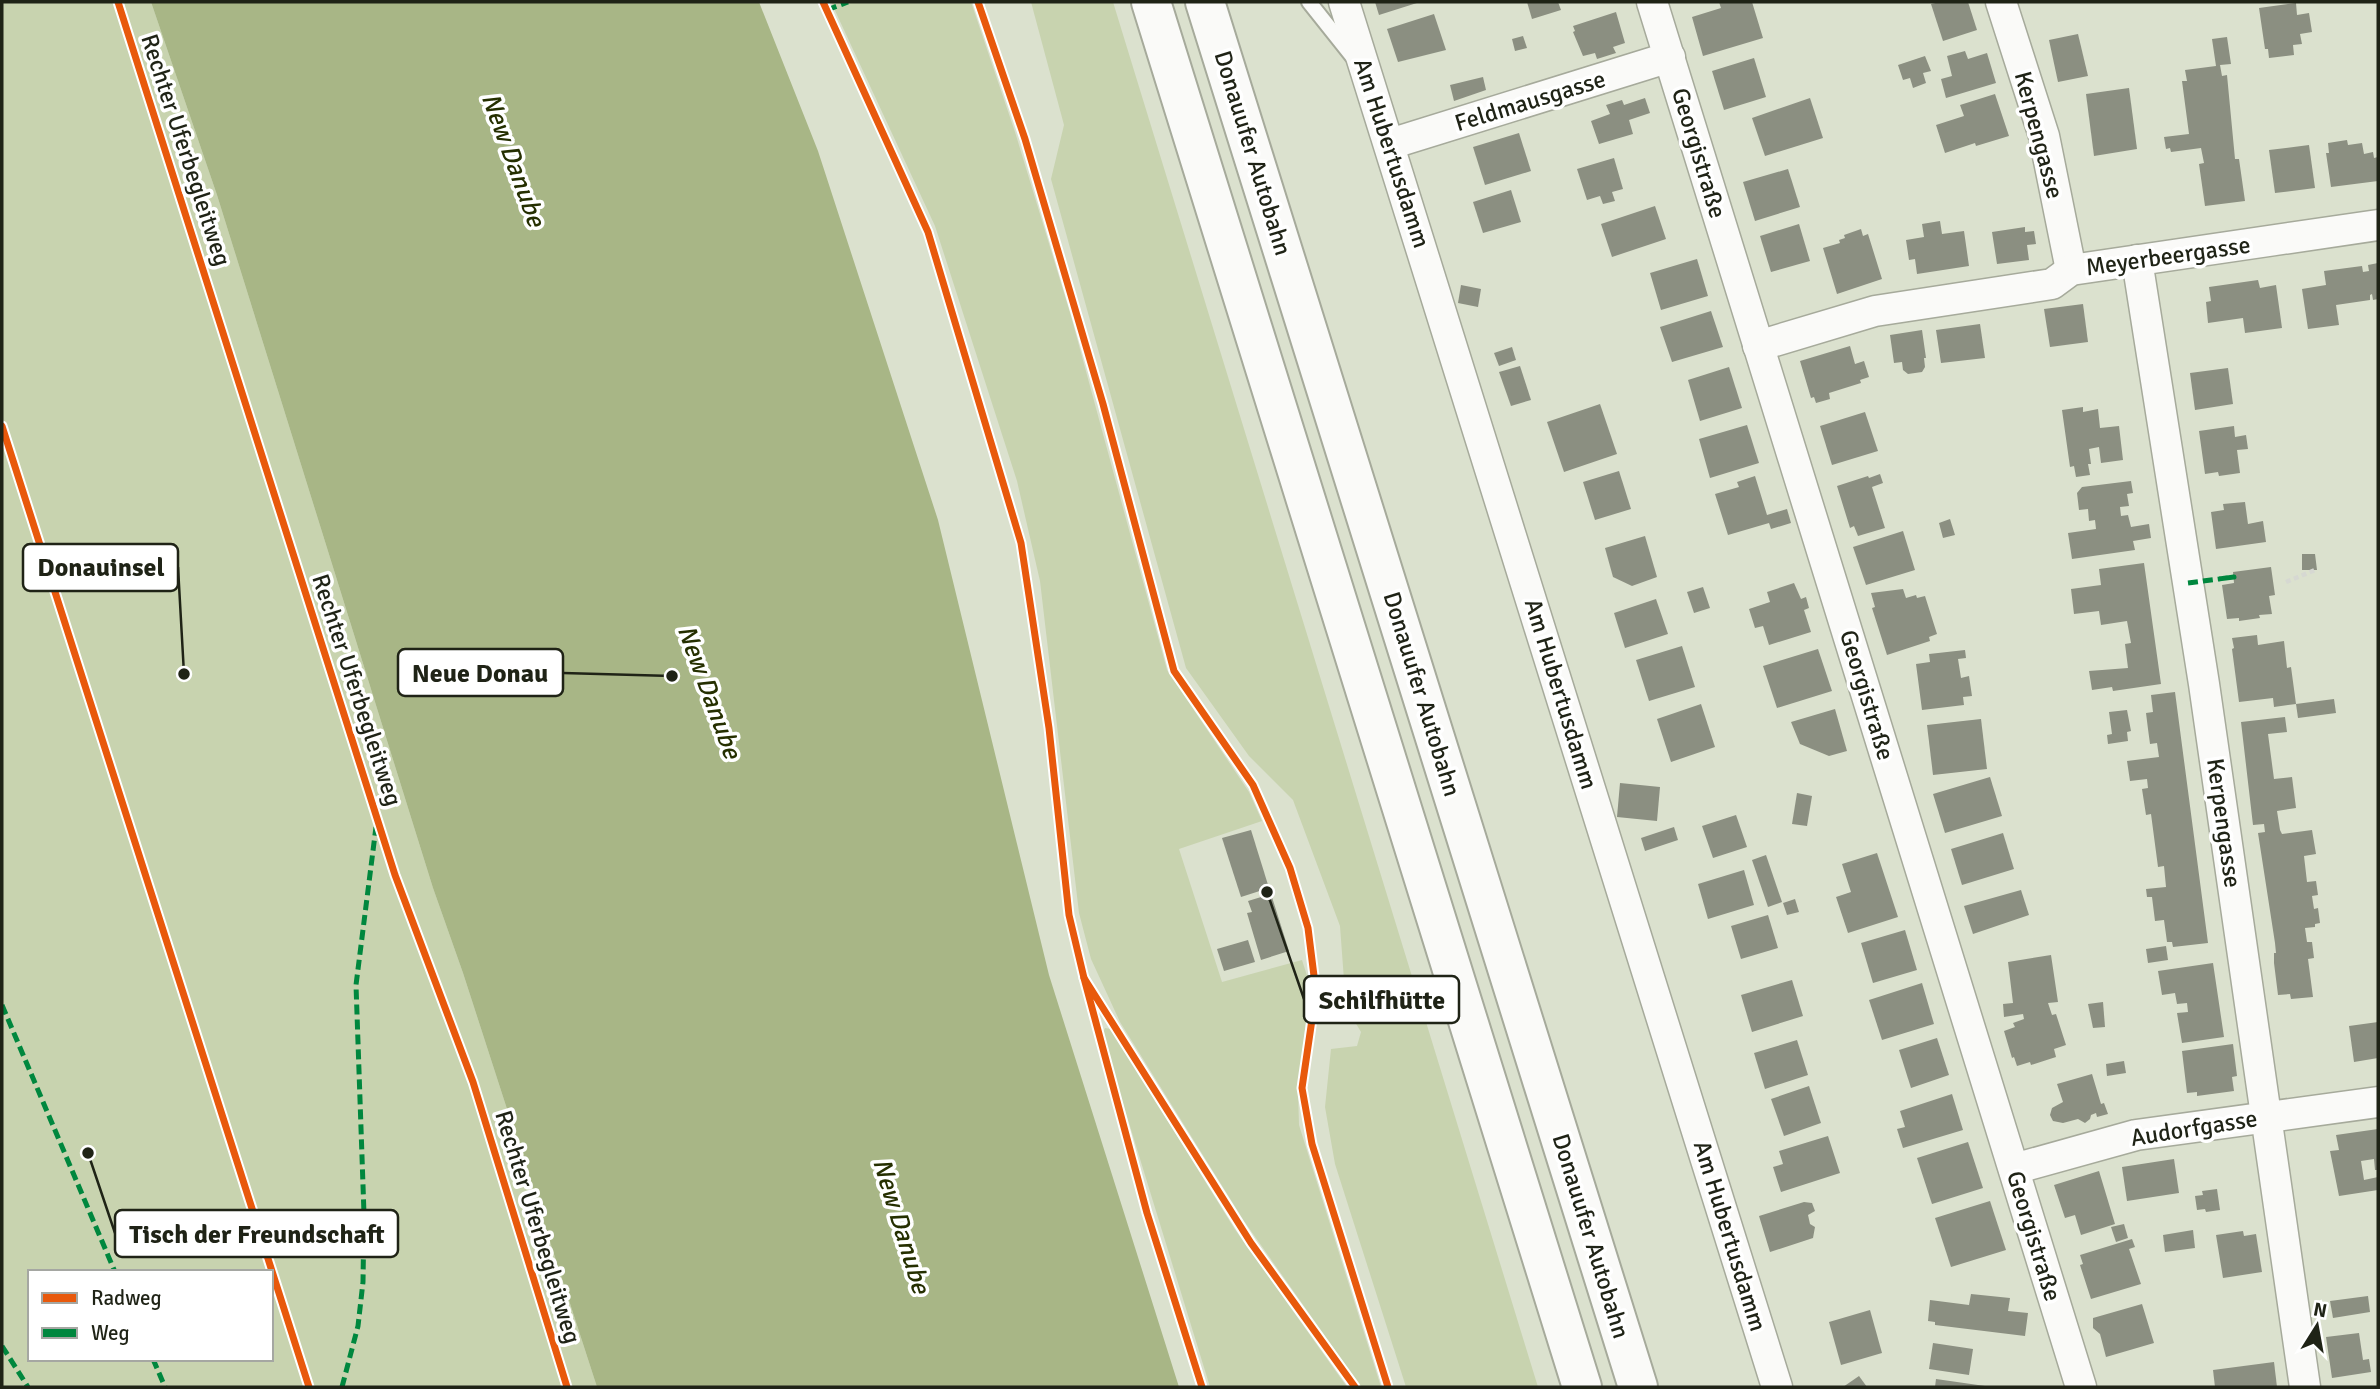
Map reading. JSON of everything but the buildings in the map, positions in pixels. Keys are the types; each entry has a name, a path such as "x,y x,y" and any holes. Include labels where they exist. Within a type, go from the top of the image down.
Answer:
{"highway":[{"path":"1150,2 1582,1387"},
{"name":"Donauufer Autobahn","path":"1205,2 1638,1387"}],"street":[{"name":"Am Hubertusdamm","path":"1344,2 1777,1387"},
{"name":"Georgistraße","path":"1652,2 2081,1387"},
{"name":"Kerpengasse","path":"2001,2 2044,136 2071,270"},
{"name":"Feldmausgasse","path":"1390,144 1670,57"},
{"name":"Meyerbeergasse","path":"1759,346 1875,311 2052,284 2071,270 2378,225"},
{"name":"Kerpengasse","path":"2137,260 2204,684 2305,1387"},
{"name":"Audorfgasse","path":"2014,1169 2136,1135 2378,1101"}],"lane":[{"path":"1309,2 1366,73"}],"path":[{"path":"2287,582 2315,570"}],"shaded area":[{"path":"2,2 151,2 217,195 433,888 597,1387 2,1387"},
{"path":"831,2 971,2 1015,132 1071,316 1167,670 1249,792 1262,821 1179,849 1222,982 1302,960 1310,985 1298,1092 1299,1125 1381,1387 1361,1387 1244,1221 1120,1022 1091,959 1079,913 1040,581 1017,481 935,226"},
{"path":"1031,2 1113,2 1538,1387 1406,1387 1335,1164 1325,1107 1331,1049 1357,1046 1361,1032 1346,1007 1340,926 1293,800 1249,756 1186,668 1051,179 1064,125"},
{"path":"1105,1028 1111,1029 1234,1228 1347,1387 1210,1387 1102,1035"}],"water":[{"name":"New Danube","path":"151,2 759,2 818,151 938,520 1049,975 1179,1387 597,1387 433,888 217,195"}],"marked path":[{"path":"827,10 848,2"},
{"path":"2188,583 2234,577 2219,579"},
{"path":"342,1387 358,1326 363,1282 364,1214 356,985 376,827"},
{"path":"2,1005 114,1270"},
{"path":"2,1346 28,1387"},
{"path":"154,1361 165,1387"}],"cycle path":[{"name":"Rechter Uferbegleitweg","path":"118,2 395,875 473,1082 567,1387"},
{"path":"823,2 928,232 1021,543 1049,728 1069,915 1084,978"},
{"path":"978,2 1025,139 1103,404 1174,671 1253,785 1290,868 1308,928 1316,992 1302,1088 1312,1144 1388,1387"},
{"path":"2,426 272,1270"},
{"path":"1202,1387 1147,1213 1084,978 1251,1243 1355,1387"},
{"path":"273,1274 309,1387"}],"place":[{"name":"Donauinsel","path":"184,674"},
{"name":"Neue Donau","path":"672,676"},
{"name":"Schilfhütte","path":"1267,892"},
{"name":"Tisch der Freundschaft","path":"88,1153"}]}
